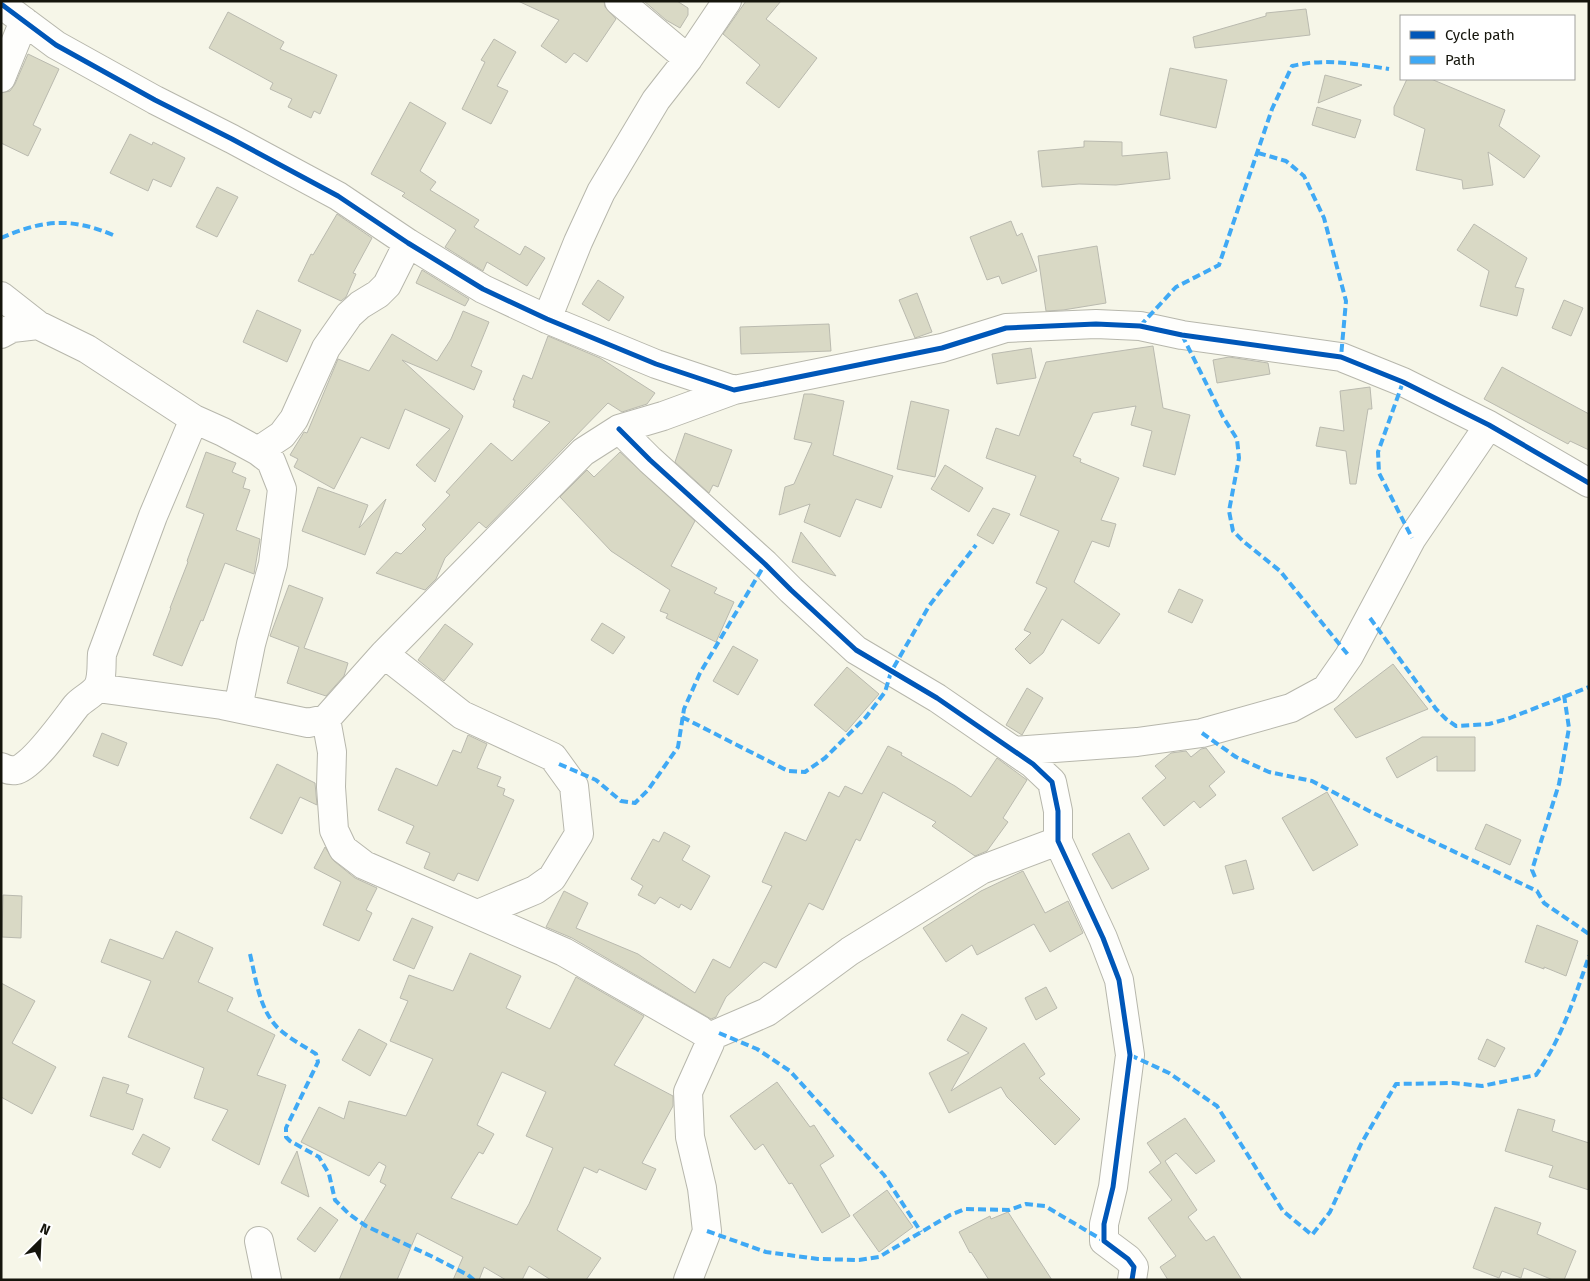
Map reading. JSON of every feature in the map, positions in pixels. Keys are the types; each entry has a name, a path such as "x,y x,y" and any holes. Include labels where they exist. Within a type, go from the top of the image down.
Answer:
{"street":[{"path":"620,1 688,59"},
{"path":"547,319 578,242 601,192 656,100 688,59 728,1"},
{"path":"1,4 56,45 155,100 338,196 408,243 483,289 547,319 656,364 734,390"},
{"path":"1,78 24,21"},
{"path":"258,451 282,435 294,419 326,348 349,315 387,285 408,243"},
{"path":"1,296 38,325 86,349 194,420 223,432 258,451 271,461 282,489 272,564 251,644 238,708"},
{"path":"97,688 222,705 308,724 326,719 384,654 583,452 619,429 663,416 734,390 942,348 1006,328 1096,324 1140,326 1182,335 1341,357 1402,382 1490,425 1589,483"},
{"path":"1,334 12,328 38,325"},
{"path":"1,767 16,770 23,766 47,744 78,704 97,688 102,654 153,516 194,420"},
{"path":"1014,751 1137,742 1202,733 1291,708 1326,689 1349,656 1412,538 1490,425"},
{"path":"619,429 650,460 765,564 856,650 937,698 1033,764 1052,782 1058,811 1058,841 1103,938 1119,980 1130,1055 1113,1188 1104,1224 1104,1240 1128,1259 1134,1267 1132,1280"},
{"path":"384,654 462,715 553,757 574,786 579,834 552,878 534,890 478,914"},
{"path":"326,719 332,752 331,787 334,830 343,849 364,865 564,952 709,1037 710,1044 688,1092 690,1137 702,1188 707,1231 688,1280"},
{"path":"709,1037 766,1012 850,951 981,870 1058,841"},
{"path":"259,1241 268,1280"}],"building":[{"path":"518,1 604,1 605,7 616,19 587,62 574,53 566,63 541,46 559,20"},
{"path":"644,1 677,1 688,8 688,15 680,28 666,20"},
{"path":"746,1 781,1 766,19 817,58 779,108 746,83 760,65 723,34"},
{"path":"1306,9 1310,35 1195,48 1193,37 1266,16 1266,13"},
{"path":"228,12 284,42 280,49 337,75 320,114 314,111 311,118 288,107 292,99 270,89 273,83 209,48"},
{"path":"494,39 516,52 497,86 508,91 491,124 462,109 485,62 481,60"},
{"path":"28,54 59,69 33,125 41,129 28,156 1,143 1,93 10,91 15,84"},
{"path":"1170,68 1227,80 1216,128 1160,115"},
{"path":"1325,75 1362,85 1318,103"},
{"path":"1407,80 1433,80 1505,110 1499,126 1540,156 1524,178 1488,152 1493,185 1463,189 1462,180 1416,170 1425,129 1394,115 1394,107"},
{"path":"410,102 446,123 420,171 436,182 430,190 479,220 474,227 520,255 525,246 545,258 527,286 487,262 483,271 445,247 456,230 402,196 405,193 371,174"},
{"path":"1317,107 1361,120 1355,138 1312,125"},
{"path":"130,134 152,145 153,142 185,158 171,187 153,179 148,191 110,173"},
{"path":"1084,141 1122,142 1122,156 1167,152 1170,179 1116,185 1079,184 1042,187 1038,151 1084,147"},
{"path":"217,187 238,197 217,237 196,227"},
{"path":"337,214 372,238 353,273 356,274 346,297 341,301 298,281 311,254 313,255"},
{"path":"1011,221 1017,236 1022,233 1037,271 1002,284 999,276 987,280 970,237"},
{"path":"1474,224 1527,258 1515,287 1524,289 1517,316 1480,306 1489,271 1457,250"},
{"path":"1097,246 1106,303 1046,311 1038,256"},
{"path":"422,270 469,299 465,306 416,283"},
{"path":"598,280 624,297 609,321 582,304"},
{"path":"917,293 932,332 915,338 899,300"},
{"path":"1564,300 1583,308 1571,336 1552,328"},
{"path":"257,310 301,330 287,362 243,342"},
{"path":"463,311 489,322 471,366 482,371 474,390 402,360 463,416 435,482 416,465 450,429 405,409 389,449 361,437 334,489 294,467 298,459 290,455 304,432 307,433 338,359 369,371 392,334 437,361 451,339"},
{"path":"829,324 831,351 741,354 740,327"},
{"path":"548,336 600,358 655,393 647,404 622,412 608,403 486,528 479,522 445,558 436,579 425,590 376,573 396,552 401,554 426,529 422,525 450,495 446,492 491,443 512,461 550,422 513,407 515,400 513,400 523,375 532,379"},
{"path":"1153,346 1163,408 1190,415 1175,475 1143,466 1152,431 1131,425 1136,406 1093,413 1073,456 1081,459 1080,462 1119,478 1101,520 1116,524 1109,547 1092,541 1074,582 1120,614 1099,644 1062,619 1043,653 1030,664 1015,649 1031,633 1024,630 1047,588 1036,583 1059,531 1020,515 1036,476 986,458 996,428 1019,436 1046,362"},
{"path":"1031,348 1036,378 997,384 992,354"},
{"path":"1229,357 1268,363 1270,374 1217,383 1213,360"},
{"path":"1502,367 1589,414 1589,450 1570,441 1568,444 1484,399"},
{"path":"1370,387 1372,409 1368,409 1356,484 1350,484 1346,451 1316,446 1320,427 1344,431 1340,391"},
{"path":"804,394 844,401 833,455 893,476 881,508 856,499 840,537 804,522 810,504 779,515 785,487 794,484 812,443 794,439"},
{"path":"911,401 949,410 935,477 897,469"},
{"path":"685,433 732,450 718,487 713,485 709,493 675,462"},
{"path":"206,452 236,463 232,472 246,478 243,488 250,490 236,530 260,539 254,574 225,563 203,621 201,620 182,666 153,655 204,514 186,507"},
{"path":"620,452 695,521 671,566 717,588 714,593 734,602 716,642 666,618 668,614 660,611 670,590 611,551 560,497 587,470 594,477"},
{"path":"945,465 983,488 969,512 931,489"},
{"path":"318,487 368,505 359,528 386,499 365,555 302,531"},
{"path":"993,508 1010,514 993,544 977,535"},
{"path":"801,532 836,576 792,562"},
{"path":"289,585 323,598 304,648 348,663 344,676 326,696 287,683 299,647 270,636"},
{"path":"1179,589 1203,600 1192,623 1168,612"},
{"path":"602,623 625,637 613,654 591,640"},
{"path":"445,624 473,644 444,681 418,660"},
{"path":"733,646 758,660 738,695 713,681"},
{"path":"1393,664 1428,709 1356,738 1334,709"},
{"path":"847,667 879,694 846,732 814,705"},
{"path":"1027,688 1043,698 1022,735 1006,725"},
{"path":"102,733 127,743 118,766 93,756"},
{"path":"468,735 487,744 477,768 501,777 497,786 505,789 503,795 514,800 478,881 458,873 454,881 424,868 430,853 406,843 414,826 378,810 396,768 437,786 453,750 461,753"},
{"path":"1422,737 1475,737 1475,771 1437,771 1437,756 1397,778 1386,758"},
{"path":"888,746 971,797 997,758 1027,780 1003,818 1008,822 987,851 975,856 932,826 936,822 883,792 860,841 856,839 823,910 809,903 776,968 764,962 726,997 716,1017 711,1019 572,938 546,927 564,891 588,903 576,928 638,954 695,993 713,959 730,968 772,886 762,882 785,832 806,841 829,792 839,797 845,786 862,794"},
{"path":"1206,748 1225,772 1209,786 1216,795 1200,808 1194,801 1164,826 1142,798 1166,778 1155,766 1171,753 1186,751 1191,757 1201,749"},
{"path":"277,764 315,783 317,805 300,797 282,834 250,818"},
{"path":"1327,792 1358,845 1313,871 1282,818"},
{"path":"1486,824 1521,840 1510,865 1475,849"},
{"path":"664,832 690,846 682,860 710,876 691,910 681,904 679,908 660,897 655,904 638,895 643,886 631,879 653,839 659,842"},
{"path":"1129,833 1149,869 1112,889 1092,854"},
{"path":"325,847 334,861 355,878 377,888 366,910 372,913 359,941 323,925 341,882 314,868"},
{"path":"1246,860 1254,889 1233,894 1225,866"},
{"path":"1023,871 1045,913 1068,901 1083,933 1050,952 1034,924 977,955 972,945 946,962 923,928 981,891"},
{"path":"3,895 22,896 21,938 2,937"},
{"path":"412,918 433,927 414,969 393,960"},
{"path":"1537,925 1578,941 1566,976 1525,962"},
{"path":"176,931 213,948 198,982 233,998 227,1011 275,1035 257,1075 286,1085 259,1165 212,1140 228,1110 194,1098 204,1068 128,1037 151,981 101,962 110,939 163,959"},
{"path":"470,953 521,976 506,1008 550,1029 576,977 644,1016 614,1065 673,1096 673,1106 642,1163 656,1169 646,1190 599,1169 597,1173 584,1167 557,1230 601,1258 586,1280 551,1280 529,1266 522,1280 506,1280 484,1267 479,1280 453,1280 463,1257 417,1233 397,1280 339,1280 363,1223 386,1185 380,1182 386,1166 379,1162 369,1176 301,1142 319,1107 344,1119 349,1101 406,1116 433,1059 390,1041 408,1001 400,998 409,975 453,991","holes":["502,1072 546,1092 526,1136 553,1148 529,1204 517,1225 451,1198 479,1152 483,1154 494,1134 477,1125"]},
{"path":"1,983 35,1001 12,1043 56,1067 32,1114 1,1097"},
{"path":"1046,987 1057,1008 1036,1020 1025,998"},
{"path":"962,1014 987,1028 951,1091 1024,1043 1045,1074 1039,1078 1080,1119 1055,1145 1007,1097 1001,1087 949,1113 929,1073 969,1053 947,1040"},
{"path":"359,1029 387,1044 370,1076 342,1060"},
{"path":"1487,1039 1505,1048 1495,1067 1478,1059"},
{"path":"103,1077 129,1085 126,1093 143,1099 133,1130 90,1116"},
{"path":"777,1082 810,1127 814,1125 834,1156 820,1165 850,1216 822,1233 792,1183 789,1184 763,1144 755,1150 730,1116"},
{"path":"1518,1109 1555,1120 1552,1131 1589,1143 1589,1190 1549,1177 1553,1166 1505,1151"},
{"path":"1185,1118 1215,1161 1196,1174 1176,1153 1165,1161 1197,1210 1188,1217 1206,1241 1214,1236 1242,1280 1168,1280 1160,1267 1176,1256 1148,1218 1172,1200 1149,1172 1161,1163 1147,1143"},
{"path":"143,1134 170,1148 160,1168 132,1154"},
{"path":"297,1151 309,1197 281,1183"},
{"path":"887,1190 913,1227 879,1252 853,1215"},
{"path":"320,1207 338,1220 315,1252 297,1239"},
{"path":"1495,1207 1541,1223 1537,1234 1576,1251 1564,1280 1553,1280 1524,1268 1521,1278 1502,1271 1499,1278 1473,1268"},
{"path":"1008,1212 1052,1280 989,1280 970,1253 959,1232 990,1216 991,1219"}],"marked path":[{"path":"1140,326 1176,287 1219,265 1272,109 1292,66 1328,62 1389,69"},
{"path":"1258,153 1286,161 1304,176 1324,218 1346,301 1341,357"},
{"path":"1,238 30,227 57,223 83,225 113,235"},
{"path":"1182,335 1223,417 1237,439 1239,458 1229,511 1233,531 1280,571 1349,656"},
{"path":"1403,382 1378,452 1379,473 1412,538"},
{"path":"682,717 788,771 805,772 825,758 866,717 885,692 891,672 929,606 976,545"},
{"path":"559,764 596,780 621,801 635,803 648,790 678,747 684,709 700,673 765,564"},
{"path":"1370,618 1436,709 1456,726 1489,724 1510,718 1589,687"},
{"path":"1535,877 1532,870 1559,784 1569,728 1564,695"},
{"path":"1202,733 1236,757 1269,772 1312,781 1373,813 1537,891 1544,903 1589,934"},
{"path":"250,954 259,993 271,1019 286,1035 316,1054 318,1062 286,1128 286,1137 319,1157 329,1174 335,1200 349,1214 366,1226 431,1256 474,1280"},
{"path":"1130,1055 1169,1073 1217,1106 1283,1211 1312,1235 1330,1212 1361,1144 1396,1084 1453,1083 1482,1086 1536,1075 1560,1033 1589,956"},
{"path":"719,1033 757,1049 790,1071 884,1175 921,1232"},
{"path":"707,1231 766,1252 818,1259 859,1260 879,1257 950,1215 965,1209 1009,1210 1026,1204 1045,1206 1104,1241"}],"cycle path":[{"path":"1,4 56,45 155,100 338,196 408,243 483,289 547,319 656,364 734,390 942,348 1006,328 1096,324 1140,326 1182,335 1341,357 1403,382 1489,425 1589,483"},
{"path":"619,429 650,460 765,564 856,650 937,698 1033,764 1052,782 1058,811 1058,841 1103,938 1119,980 1130,1055 1113,1187 1104,1224 1104,1241 1128,1259 1134,1267 1132,1280"}]}
